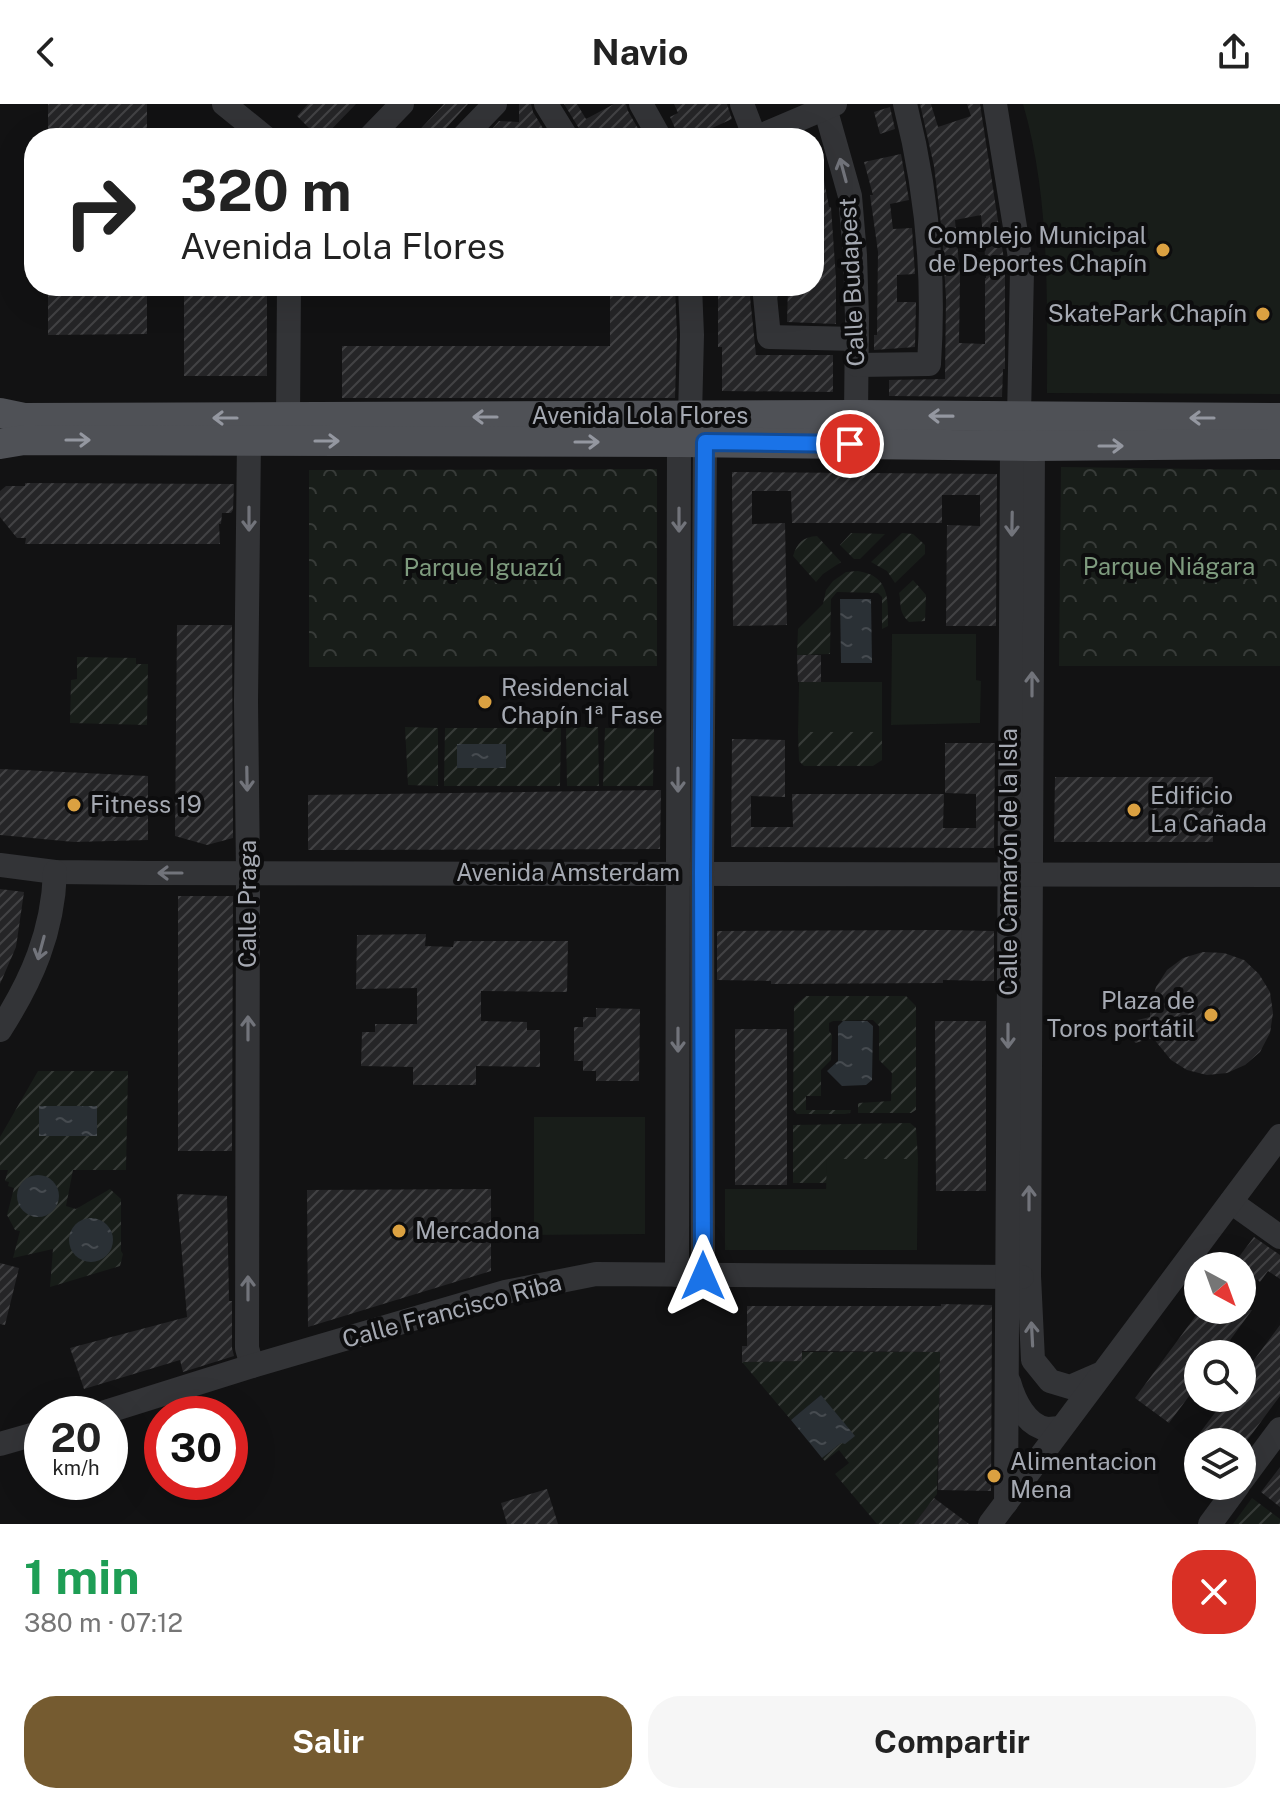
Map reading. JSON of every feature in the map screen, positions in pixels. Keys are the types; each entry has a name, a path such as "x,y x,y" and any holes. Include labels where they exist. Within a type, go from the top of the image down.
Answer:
{"main road":[{"name":"Avenida Lola Flores","path":"0,413 24,418 288,418 691,433 856,415 1022,436 1280,418"},
{"name":"Avenida Lola Flores","path":"0,444 24,440 249,441 691,433 1022,436 1280,444"}],"street":[{"path":"224,104 254,128"},
{"path":"379,128 402,104"},
{"path":"472,128 495,104"},
{"path":"546,104 561,128"},
{"path":"641,104 654,128"},
{"path":"742,104 751,128"},
{"path":"857,365 929,364 933,312 931,261 923,187 905,104"},
{"name":"Calle Camarón de la Isla","path":"995,104 1022,270 1018,1277 1006,1371 1006,1503"},
{"path":"777,128 828,105"},
{"name":"Calle Budapest","path":"828,105 850,196 855,255 856,415"},
{"path":"288,418 289,296"},
{"path":"677,1275 690,873 690,296"},
{"path":"765,296 769,337 857,339"},
{"name":"Calle Praga","path":"249,441 246,701 247,1348 252,1366"},
{"name":"Avenida Amsterdam","path":"0,865 55,872 1280,875"},
{"path":"0,1030 36,965 54,901 55,872"},
{"path":"690,873 703,1276"},
{"path":"990,1524 1280,1136"},
{"path":"1231,1202 1280,1237"},
{"name":"Calle Francisco Riba","path":"128,1405 505,1292 596,1274 1018,1277"},
{"name":"Calle Camarón de la Isla","path":"1006,1371 1013,1395 1024,1413 1048,1429 1064,1424 1067,1406 1060,1392 1033,1360 1018,1277"},
{"path":"1050,1381 1070,1387 1100,1374"},
{"path":"1256,1461 1280,1429"},
{"path":"0,1444 24,1437"},
{"path":"1210,1524 1228,1500"}],"green space":[{"name":"Complejo Municipal de Deportes Chapín","path":"1023,104 1280,104 1280,394 1047,393 1045,247 1038,175"},
{"name":"Parque Niágara","path":"1061,467 1280,470 1280,666 1059,666"},
{"name":"Parque Iguazú","path":"657,469 657,666 309,667 309,470"},
{"path":"851,533 885,534 860,559 854,559 840,545"},
{"path":"902,533 913,534 925,545 925,554 895,583 887,571 871,562"},
{"path":"817,536 841,562 816,582 793,556 801,542"},
{"path":"858,571 882,583 887,598 888,626 882,629 882,597 878,593 837,592 831,599 830,654 797,655 798,629 823,604 826,590 846,572"},
{"path":"913,580 926,595 925,621 909,622 902,612 899,593"},
{"path":"892,634 976,634 976,680 981,681 980,723 891,725"},
{"path":"77,657 136,658 136,664 148,664 147,725 70,723 71,680 77,679"},
{"path":"799,682 882,682 882,732 798,732"},
{"path":"405,727 438,728 438,786 408,785"},
{"path":"566,727 598,727 599,786 567,786"},
{"path":"445,728 561,728 560,786 444,786"},
{"path":"605,728 654,729 653,786 603,786"},
{"path":"798,732 882,732 882,760 873,766 804,766 799,761"},
{"path":"806,996 906,996 916,1006 916,1110 911,1113 858,1113 858,1103 891,1101 892,1073 879,1060 879,1026 873,1020 833,1021 829,1023 831,1060 821,1070 821,1096 806,1096 806,1110 851,1110 850,1113 797,1114 793,1109 794,1006"},
{"path":"38,1071 128,1071 126,1170 73,1170 66,1206 76,1209 110,1189 121,1199 123,1254 120,1266 50,1287 53,1249 13,1258 20,1231 15,1230 7,1215 14,1188 5,1181 8,1170 0,1170 0,1137","holes":["29,1178 54,1183 58,1194 54,1209 38,1217 20,1187"]},
{"path":"534,1117 645,1117 645,1234 534,1235"},
{"path":"910,1123 916,1128 918,1159 827,1159 827,1183 793,1183 793,1125"},
{"path":"827,1159 918,1159 917,1250 725,1250 725,1189 826,1189"},
{"path":"802,1352 940,1352 937,1494 914,1524 877,1524 835,1474 849,1463 839,1450 825,1461 822,1458 841,1443 821,1395 791,1420 742,1362 802,1361"},
{"path":"1251,1500 1280,1519 1280,1524 1233,1524"}],"water":[{"path":"840,599 871,599 872,663 841,663"},
{"path":"457,744 506,744 506,768 457,768"},
{"path":"843,1021 867,1021 873,1026 872,1080 866,1085 842,1086 827,1071 838,1061 838,1026"},
{"path":"39,1106 97,1106 97,1136 39,1136"},
{"path":"38,1175 53,1181 59,1196 53,1211 38,1217 23,1211 17,1196 23,1181"},
{"path":"91,1218 107,1224 113,1240 107,1256 91,1262 75,1256 69,1240 75,1224"},
{"path":"821,1395 855,1436 822,1458 791,1420"}],"building":[{"path":"48,104 147,104 147,128 48,128"},
{"path":"308,104 356,104 333,128 309,128 297,116"},
{"path":"444,104 468,104 446,128 421,128"},
{"path":"519,104 531,104 543,128 493,128 499,121 519,122"},
{"path":"564,104 577,104 586,119 614,104 626,104 638,128 579,128"},
{"path":"674,104 727,104 732,119 712,128 675,128 670,117 678,113"},
{"path":"920,104 931,104 938,127 971,116 967,104 980,104 1005,266 1002,397 889,396 889,380 945,379 946,298 934,166","holes":["981,215 985,344 959,343 960,275 955,220"]},
{"path":"890,107 895,129 880,134 874,112"},
{"path":"901,154 909,200 890,204 893,229 912,228 915,274 897,275 897,302 916,302 915,347 874,350 878,252 870,195 873,195 864,162"},
{"path":"824,180 831,207 836,324 787,322 788,296 824,296"},
{"path":"48,296 147,296 147,334 48,335"},
{"path":"184,296 267,296 267,376 184,376"},
{"path":"610,296 675,296 675,398 342,398 342,346 610,346"},
{"path":"718,296 750,296 756,355 833,355 833,392 722,391 722,347 718,347"},
{"path":"732,472 997,474 996,626 946,626 947,525 980,526 980,495 942,495 942,523 792,523 791,491 752,491 752,524 785,523 787,625 733,626"},
{"path":"25,483 234,484 233,510 222,513 220,544 25,544 26,538 17,538 0,517 0,491 6,486 25,486"},
{"path":"177,625 232,625 233,838 207,845 175,836"},
{"path":"797,655 821,655 821,682 798,682"},
{"path":"732,739 785,740 785,797 751,796 751,827 793,827 792,794 944,794 943,828 976,828 976,794 945,793 945,743 995,743 994,848 731,847"},
{"name":"Fitness 19","path":"0,769 148,776 148,840 74,842 0,835"},
{"name":"Edificio La Cañada","path":"1055,777 1213,777 1213,842 1054,842"},
{"path":"661,790 660,849 308,850 308,795"},
{"path":"0,889 24,892 16,947 0,984"},
{"path":"178,896 233,896 232,1151 178,1151"},
{"path":"717,931 994,931 994,981 771,984 771,981 717,980"},
{"path":"426,934 425,946 453,947 454,941 568,941 567,992 481,991 481,1021 527,1022 527,1030 540,1030 540,1067 476,1066 476,1085 413,1085 413,1067 361,1066 362,1032 375,1032 375,1024 417,1024 417,988 356,989 357,935"},
{"name":"Plaza de Toros portátil","path":"1203,952 1224,953 1244,960 1259,974 1270,992 1273,1013 1270,1033 1260,1052 1245,1065 1227,1073 1207,1075 1187,1070 1171,1060 1153,1038 1135,1043 1129,1022 1150,1017 1156,987 1167,970 1183,958"},
{"path":"596,1008 640,1009 639,1081 596,1081 596,1071 583,1071 583,1061 574,1061 574,1027 583,1027 583,1017 596,1017"},
{"path":"935,1021 986,1021 986,1191 936,1191"},
{"path":"735,1029 787,1029 787,1185 735,1185"},
{"name":"Mercadona","path":"491,1189 491,1271 308,1327 307,1190"},
{"path":"177,1194 227,1196 229,1301 232,1301 234,1356 183,1372 180,1360 84,1389 70,1348 187,1317"},
{"path":"1254,1237 1280,1255 1280,1279 1268,1271 1260,1282 1256,1280 1256,1252 1243,1252"},
{"path":"0,1263 19,1268 5,1325 0,1324"},
{"path":"992,1305 991,1491 938,1490 940,1352 802,1351 802,1361 742,1362 742,1346 747,1346 747,1306"},
{"path":"1190,1324 1242,1324 1230,1340 1184,1340 1184,1403 1169,1423 1135,1398"},
{"path":"1280,1325 1280,1396 1256,1428 1204,1428 1216,1412 1256,1412 1256,1357"},
{"path":"1280,1467 1280,1507 1261,1492"},
{"path":"547,1489 558,1524 507,1524 501,1503"},
{"path":"934,1498 969,1524 914,1524"}],"place":[{"name":"Complejo Municipal de Deportes Chapín","path":"1163,250"},
{"name":"SkatePark Chapín","path":"1263,314"},
{"name":"Residencial Chapín 1ª Fase","path":"485,702"},
{"name":"Fitness 19","path":"74,805"},
{"name":"Edificio La Cañada","path":"1134,810"},
{"name":"Plaza de Toros portátil","path":"1211,1015"},
{"name":"Mercadona","path":"399,1231"},
{"name":"Alimentacion Mena","path":"994,1476"}],"route":[{"path":"703,1276 705,442 850,444"}]}
